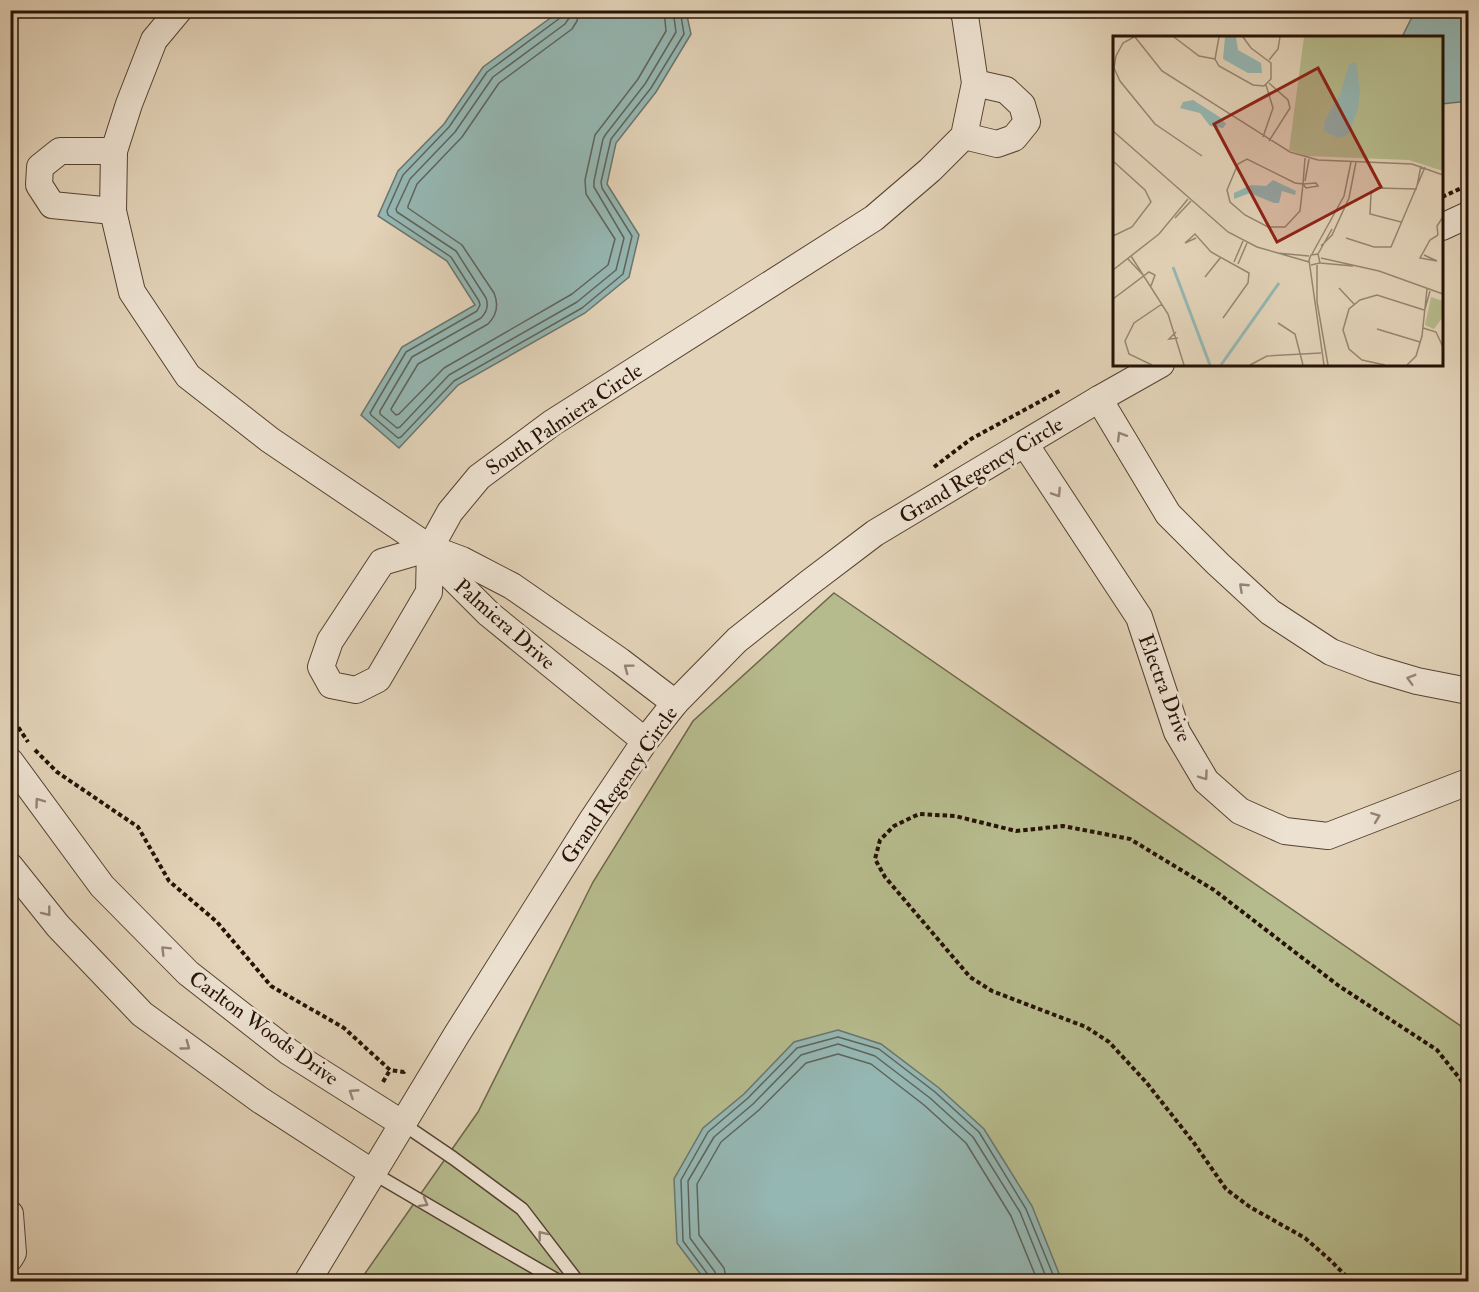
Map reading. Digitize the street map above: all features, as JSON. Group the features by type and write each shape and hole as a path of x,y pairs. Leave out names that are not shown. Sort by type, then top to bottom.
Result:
{"street":[{"path":"179,10 154,40 129,104 114,151 113,211 132,292 188,376 270,440 430,548"},
{"path":"962,10 965,16 975,83 964,136 997,144 1014,138 1027,122 1022,105 1006,90 975,83"},
{"name":"South Palmiera Circle","path":"430,548 450,512 479,477 552,423 874,218 930,170 964,136"},
{"path":"113,211 52,205 39,185 40,167 60,151 114,151"},
{"path":"1443,227 1468,215"},
{"name":"Grand Regency Circle","path":"307,1281 457,1034 592,819 645,741 675,703 737,639 876,533 1157,366"},
{"path":"1099,399 1168,514 1270,612 1331,652 1417,681 1468,691"},
{"name":"Electra Drive","path":"1025,444 1139,617 1177,732 1206,781 1240,811 1285,831 1328,836 1468,782"},
{"path":"430,548 429,592 378,679 356,690 331,686 321,667 330,641 382,562 430,548"},
{"name":"Palmiera Drive","path":"430,548 462,560 512,586 620,661 675,703"},
{"name":"Palmiera Drive","path":"430,548 448,573 489,614 645,741"},
{"name":"Carlton Woods Drive","path":"10,761 102,886 188,973 289,1052 403,1124"},
{"path":"10,866 58,926 142,1014 260,1100 373,1173"},
{"path":"10,1214 13,1253 10,1258"}],"lane":[{"name":"Carlton Woods Drive","path":"403,1124 522,1209 578,1281"},
{"path":"373,1173 560,1281"}],"path":[{"path":"1443,197 1468,185"},
{"path":"925,473 971,439 1065,388"},
{"path":"10,715 25,739 57,772 138,827 169,881 217,922 271,986 345,1028 390,1070 404,1072 411,1062"},
{"path":"1352,1281 1305,1238 1250,1207 1226,1189 1194,1143 1146,1082 1109,1042 1086,1027 992,991 970,977 885,877 875,859 880,840 894,826 919,814 955,816 1016,831 1063,826 1130,839 1214,890 1339,986 1437,1050 1468,1089"}],"green space":[{"path":"834,593 1468,1031 1468,1281 359,1282 478,1112 593,882 693,721"}],"water":[{"path":"560,11 686,11 691,34 656,92 616,143 607,184 639,235 629,277 585,313 458,385 399,448 361,415 402,347 475,305 447,261 378,216 398,171 444,124 483,67"},
{"path":"1415,11 1468,11 1468,101 1443,104 1443,36 1402,36"},
{"path":"838,1030 881,1044 939,1088 984,1129 1032,1206 1062,1281 707,1282 705,1280 677,1243 674,1179 703,1128 744,1094 794,1042"}]}
